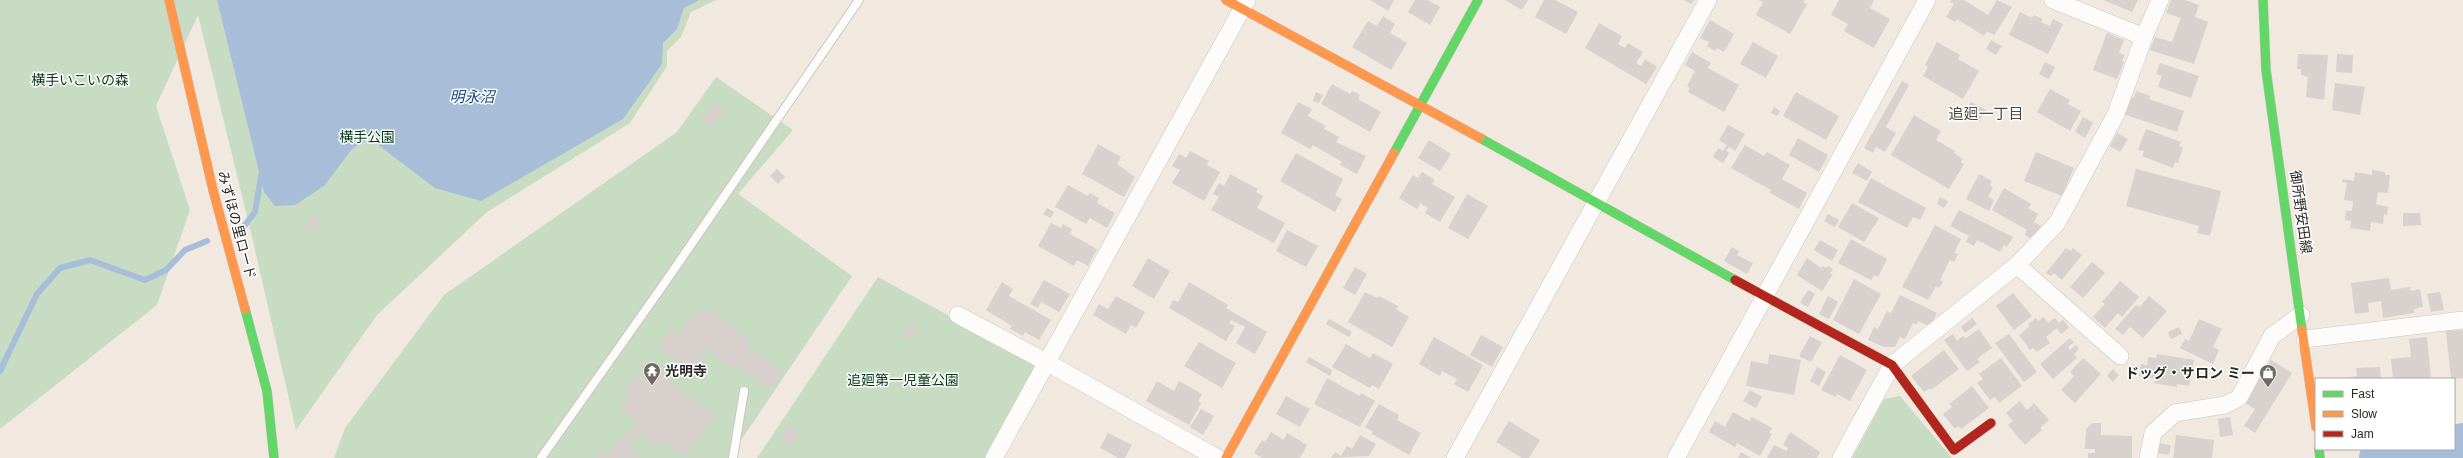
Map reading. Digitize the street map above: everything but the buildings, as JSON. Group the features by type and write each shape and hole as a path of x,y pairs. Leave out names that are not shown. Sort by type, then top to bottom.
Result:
{"street":[{"name":"みずほの里ロード","path":"169,0 213,190 267,391 274,458"},
{"path":"1226,0 1244,4 1418,106 1598,202 1764,297 1892,365 1954,450 1991,423"},
{"path":"1226,458 1418,106 1478,0"},
{"path":"1455,458 1598,202 1708,0"},
{"path":"1676,458 1927,0"},
{"path":"2053,0 2144,37"},
{"path":"1841,458 1892,365 2018,265 2057,223 2087,171 2116,114 2144,37 2160,0"},
{"name":"御所野安田線","path":"2263,0 2266,70 2305,339 2315,420"},
{"path":"994,458 1244,4"},
{"path":"2018,265 2120,356"},
{"path":"958,315 1048,362 1218,458"},
{"path":"2148,458 2153,433 2175,413 2225,405 2239,398 2272,336 2301,315"},
{"path":"2305,339 2463,320"}],"lane":[{"path":"541,458 666,281 859,0"},
{"path":"733,458 744,391"}],"green space":[{"name":"横手公園","path":"0,0 716,0 691,12 681,37 667,51 667,66 630,123 487,212 377,315 296,430 253,241 198,15 156,106 190,210 157,305 0,429"},
{"path":"716,77 793,130 738,194 852,276 729,458 334,458 345,428 444,295 677,132"},
{"name":"追廻第一児童公園","path":"878,277 1039,365 986,458 757,458"},
{"path":"1900,396 1952,458 1852,458 1884,399"}],"water":[{"name":"明永沼","path":"217,0 699,0 684,8 677,29 663,43 662,64 623,119 481,201 435,188 369,138 352,149 324,186 295,205 275,206 264,192"}],"waterway":[{"path":"238,234 255,212 262,171"},
{"path":"0,371 37,294 60,268 90,260 145,280 166,270 185,250 207,241"},
{"path":"2455,444 2463,442"},
{"path":"2378,458 2421,450"}],"traffic: fast":[{"path":"1394,153 1478,0"},
{"path":"2263,0 2266,70 2302,330"},
{"path":"1480,138 1735,280"},
{"path":"245,309 267,391 274,458"},
{"path":"2319,450 2320,458"}],"traffic: slow":[{"path":"169,0 213,190 245,309"},
{"path":"1226,0 1480,138"},
{"path":"1226,458 1394,153"},
{"path":"2302,330 2315,420"}],"traffic: jam":[{"path":"1735,280 1892,365 1954,450 1991,423"}],"place":[{"name":"光明寺","path":"652,386"},
{"name":"ドッグ・サロン ミー","path":"2268,388"}],"district":[{"name":"追廻一丁目","path":"1986,113"}],"park label":[{"name":"横手いこいの森","path":"80,80"}]}
